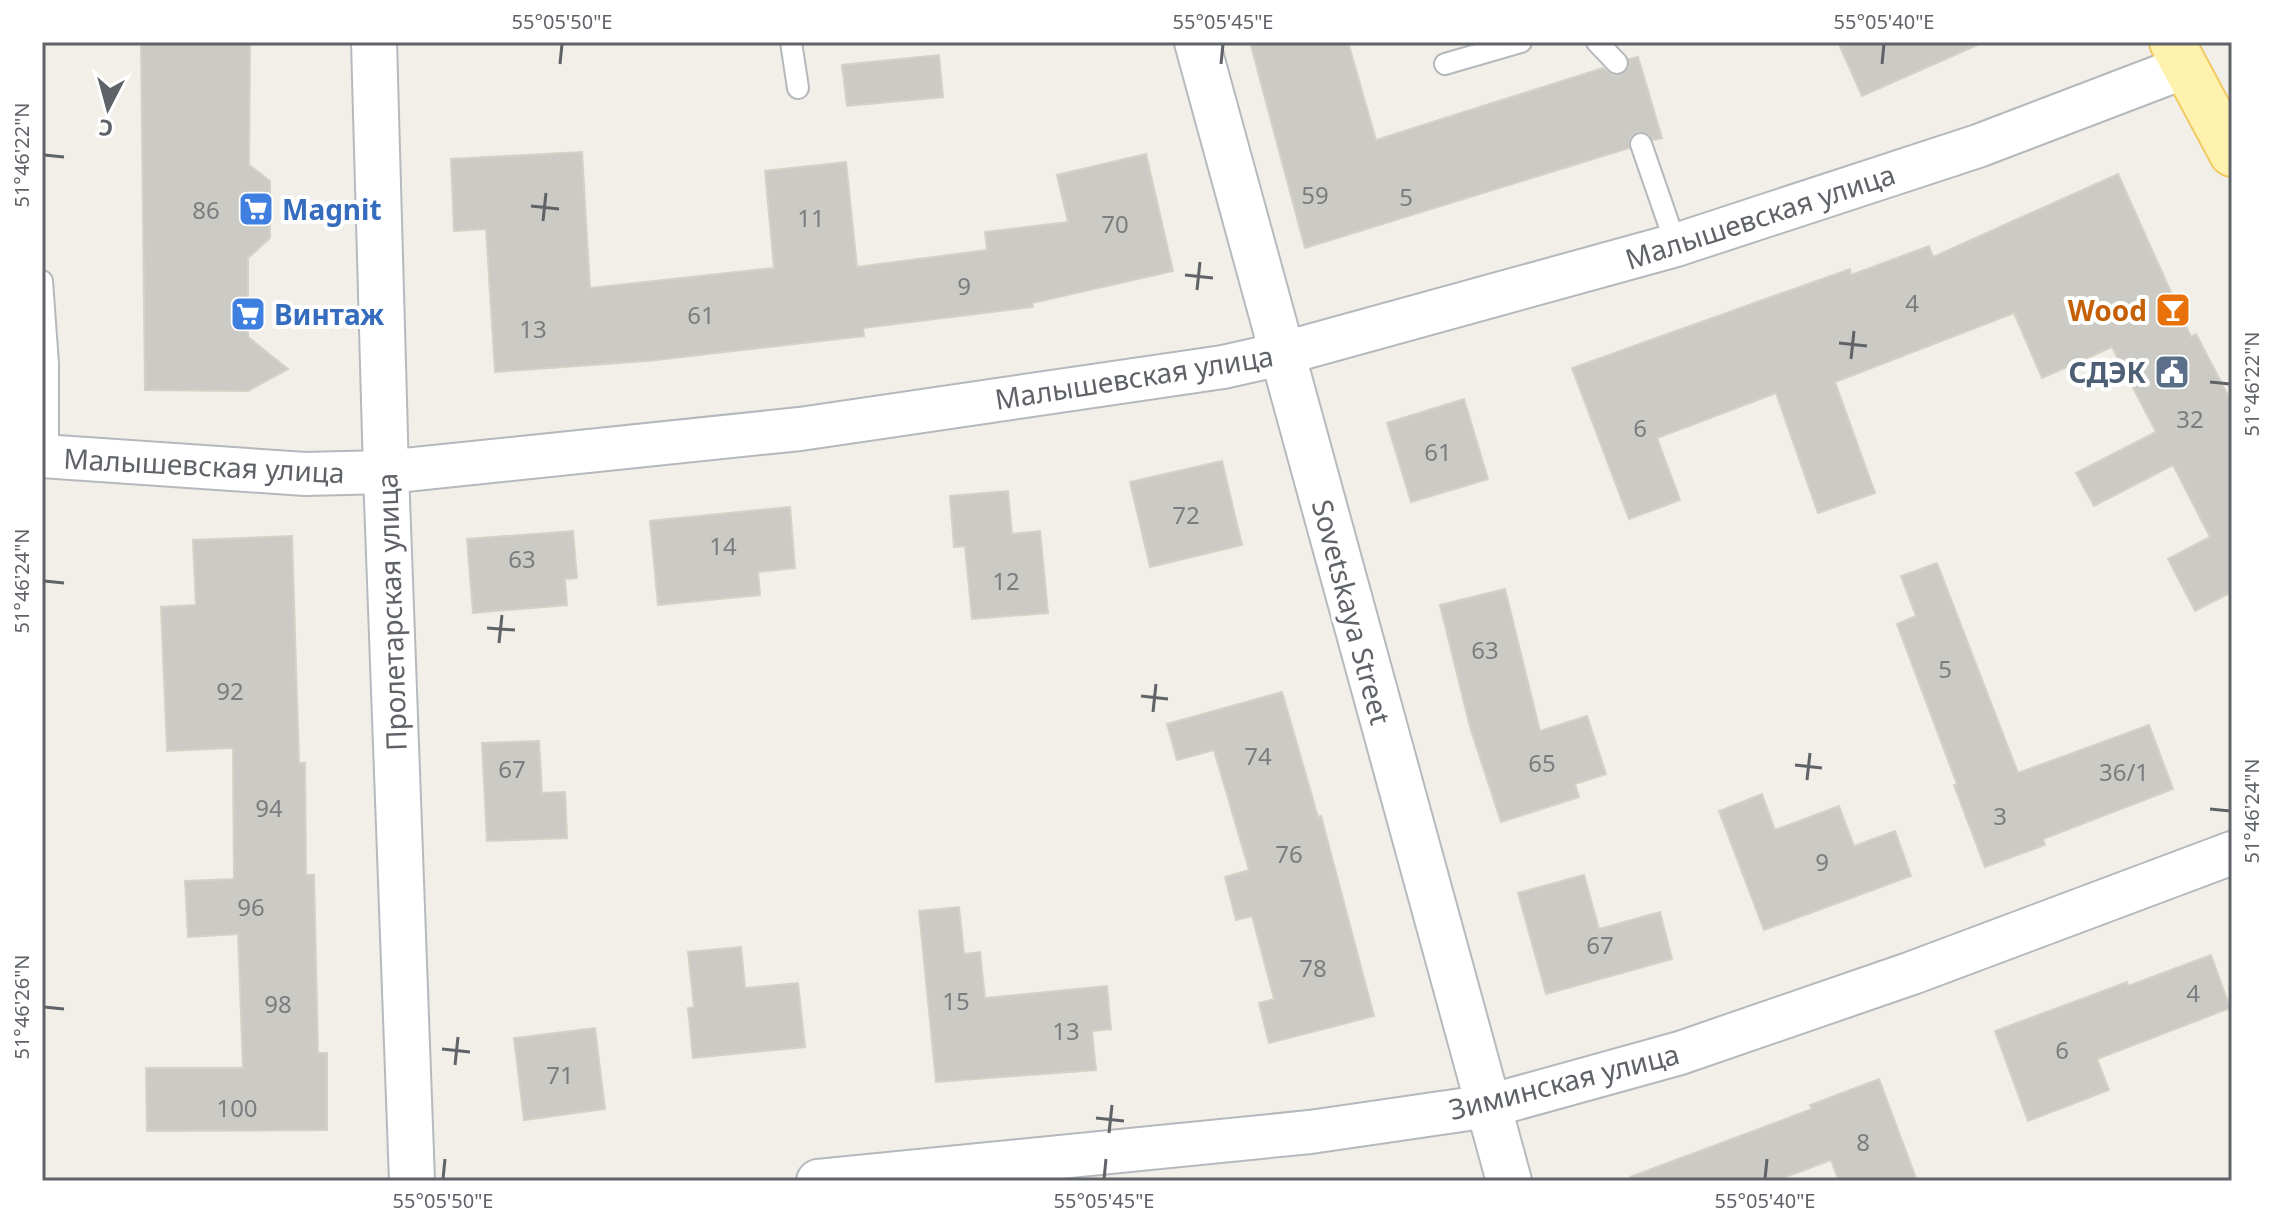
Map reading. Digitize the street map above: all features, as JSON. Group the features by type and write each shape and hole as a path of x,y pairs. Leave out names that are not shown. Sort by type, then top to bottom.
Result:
{"main road":[{"path":"2178,54 2232,154"}],"street":[{"name":"Пролетарская улица","path":"374,42 412,1181"},
{"name":"Sovetskaya Street","path":"1197,42 1509,1181"},
{"name":"Малышевская улица","path":"45,456 305,474 386,472 800,429 1223,367 1281,354 1676,245 1978,146 2178,54"},
{"name":"Зиминская улица","path":"818,1181 1310,1132 1489,1106 1680,1053 1912,973 2232,853"}],"lane":[{"path":"791,42 798,88"},
{"path":"1445,64 1521,42"},
{"path":"1597,42 1617,63"},
{"path":"1641,144 1676,245"},
{"path":"42,281 48,364 45,456"}],"building":[{"path":"141,42 250,42 249,165 270,181 270,238 248,258 248,337 288,369 248,391 145,390"},
{"path":"1250,42 1348,42 1376,140 1603,68 1613,75 1621,75 1629,67 1629,59 1638,57 1662,138 1654,140 1649,134 1638,132 1631,136 1629,148 1305,248"},
{"path":"1838,42 1984,42 1862,96"},
{"path":"939,55 943,97 847,106 842,65"},
{"path":"582,152 590,288 774,268 765,171 846,162 857,267 987,250 985,232 1068,222 1057,175 1146,154 1173,271 1032,303 1033,307 863,328 864,336 647,361 495,372 486,229 454,231 451,159"},
{"path":"2118,174 2191,337 2196,334 2232,403 2232,592 2195,611 2168,559 2210,537 2173,465 2094,506 2076,473 2156,432 2112,347 2042,378 2014,313 1835,382 1875,493 1818,513 1776,393 1657,438 1680,500 1629,519 1572,368 1850,269 1851,275 1929,246 1933,257"},
{"path":"1464,399 1488,479 1411,502 1387,423"},
{"path":"1222,461 1242,545 1150,567 1130,482"},
{"path":"1008,491 1012,534 1040,531 1048,613 972,619 965,546 954,547 950,496"},
{"path":"790,507 795,568 758,572 760,595 658,605 650,521"},
{"path":"573,531 577,578 565,579 567,605 473,613 467,539"},
{"path":"292,536 299,763 305,763 306,875 314,875 318,1053 327,1053 327,1130 147,1131 146,1068 243,1068 238,934 188,937 185,881 234,879 233,748 167,751 161,607 196,605 193,540"},
{"path":"1937,563 2018,773 2149,725 2173,789 2043,839 2045,845 1985,867 1897,624 1916,616 1901,576"},
{"path":"1505,589 1540,731 1587,716 1606,774 1575,784 1579,797 1501,822 1470,727 1440,605"},
{"path":"1282,692 1318,817 1321,816 1374,1016 1269,1043 1259,1003 1274,999 1252,916 1236,920 1225,877 1249,870 1214,750 1177,760 1167,724"},
{"path":"539,741 542,793 565,792 567,838 487,841 482,743"},
{"path":"1762,794 1775,830 1839,806 1854,846 1895,831 1911,876 1764,930 1719,811"},
{"path":"1584,875 1599,929 1660,912 1672,959 1546,994 1518,893"},
{"path":"959,907 964,954 980,952 985,998 1107,986 1111,1029 1092,1031 1096,1070 936,1082 919,911"},
{"path":"741,947 745,988 798,983 805,1047 693,1058 688,1008 694,1007 688,952"},
{"path":"2211,955 2230,1008 2097,1059 2109,1090 2028,1121 1995,1031 2127,982 2128,986"},
{"path":"595,1028 605,1109 524,1120 514,1038"},
{"path":"1879,1079 1917,1181 1839,1181 1831,1160 1775,1181 1630,1181 1630,1177 1812,1109 1810,1105"}],"place":[{"name":"Magnit","path":"256,209"},
{"name":"Wood","path":"2173,310"},
{"name":"Винтаж","path":"248,314"},
{"name":"СДЭК","path":"2172,372"}]}
